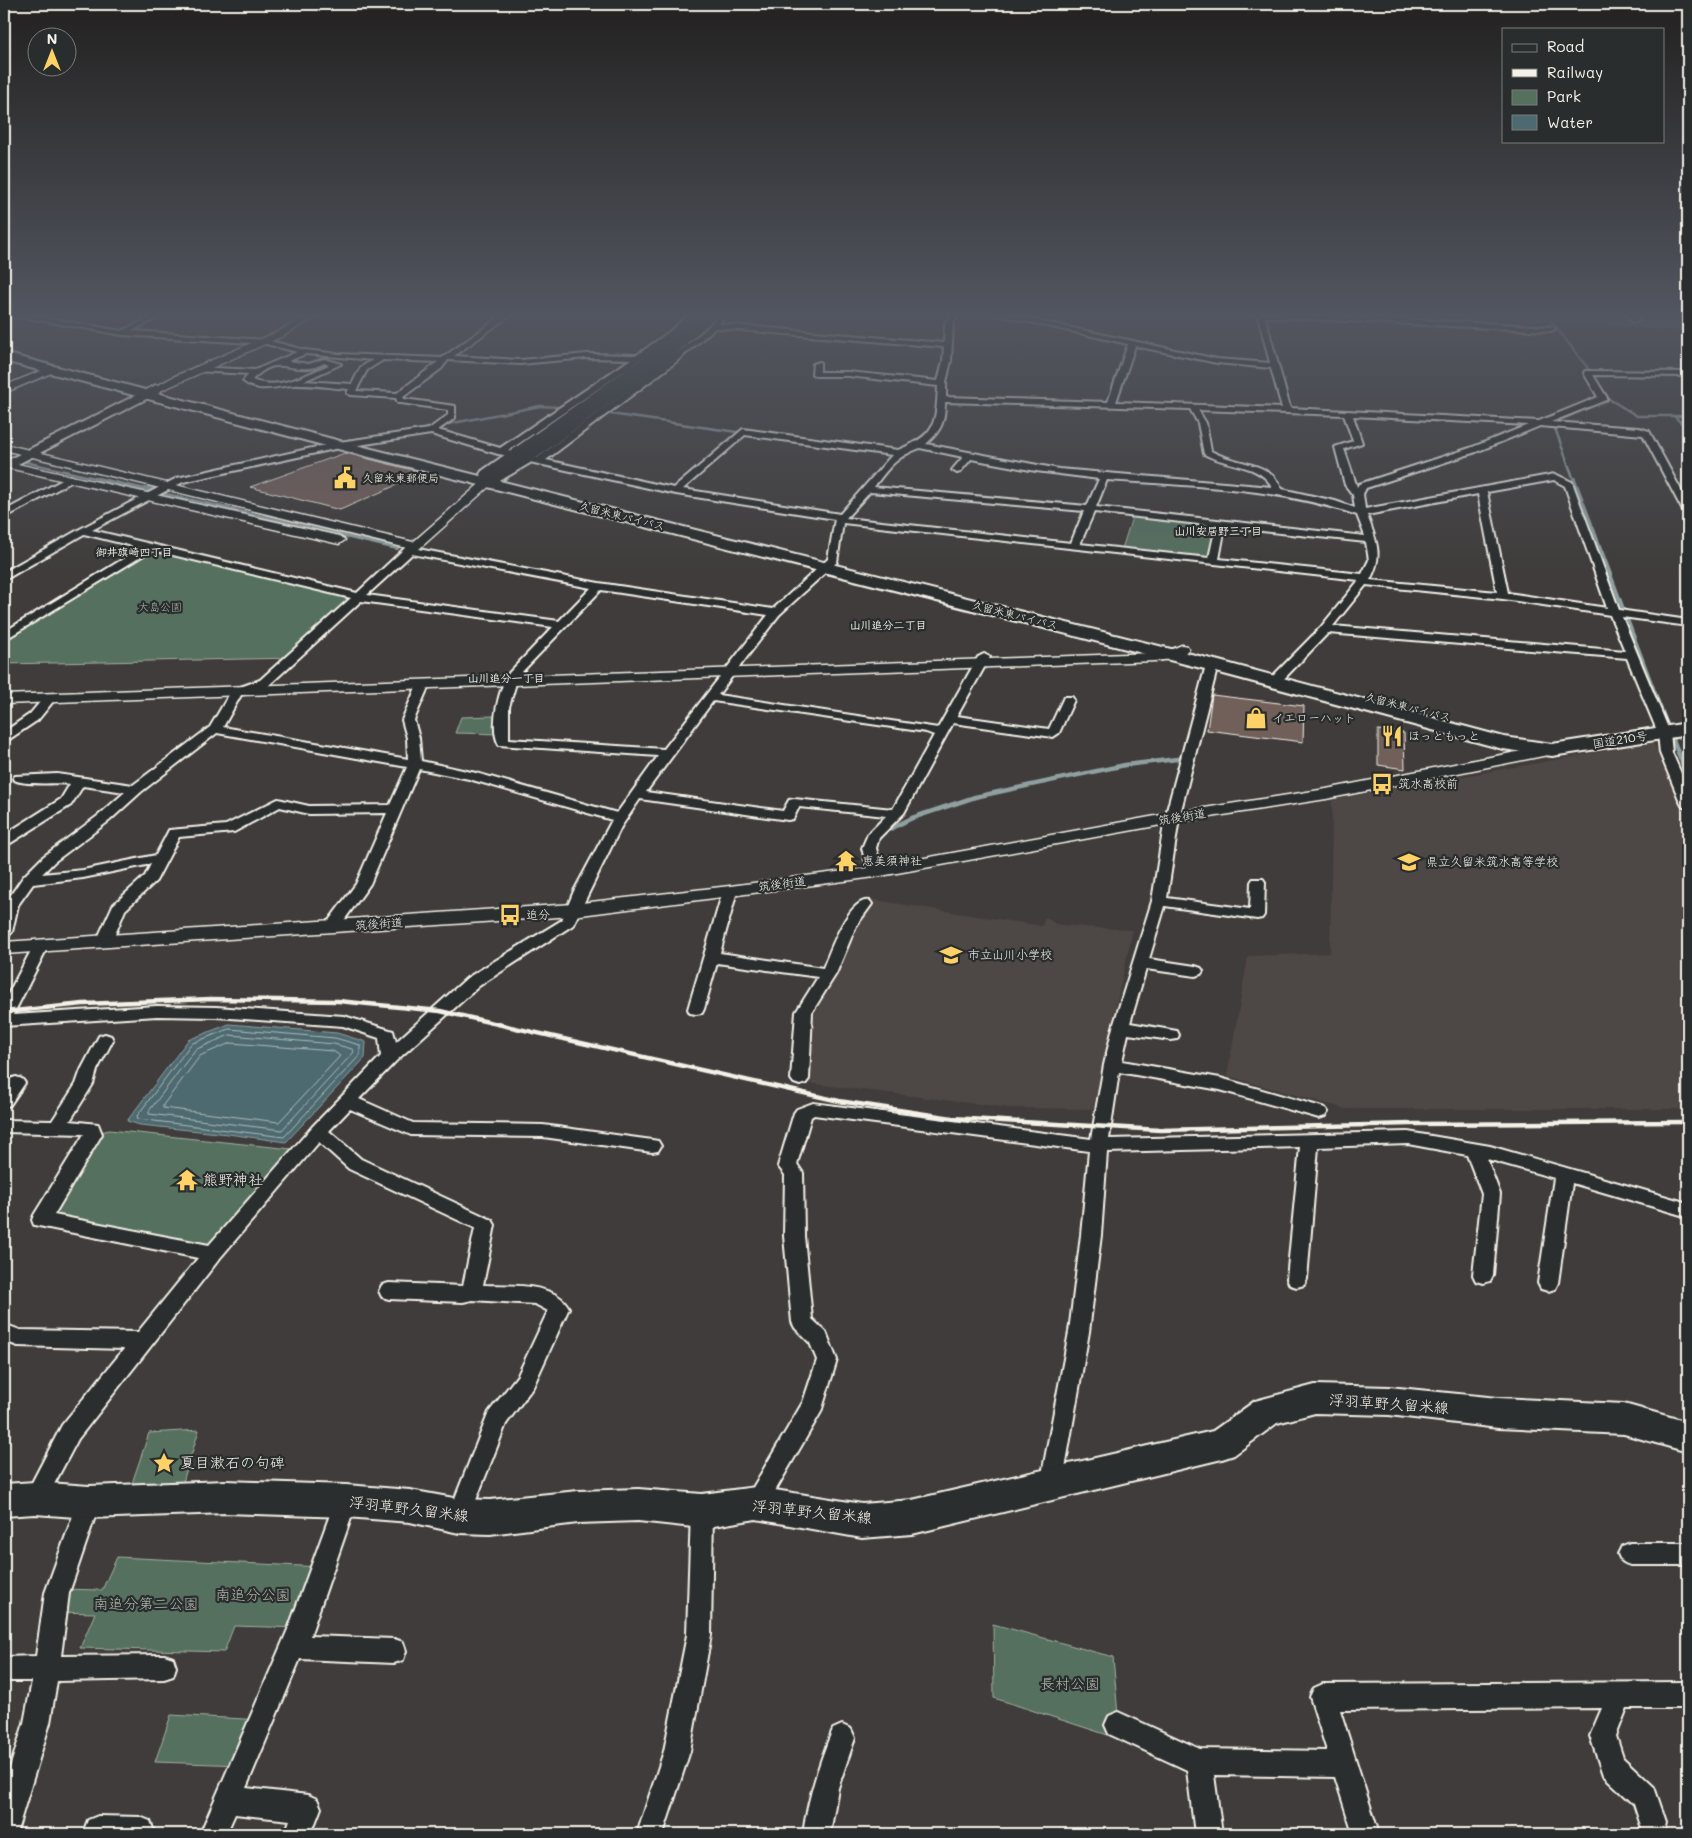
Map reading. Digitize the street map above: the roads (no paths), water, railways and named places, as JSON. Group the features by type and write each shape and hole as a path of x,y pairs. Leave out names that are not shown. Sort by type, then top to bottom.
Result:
{"highway":[{"name":"久留米東バイパス","path":"181,400 352,445"},
{"name":"久留米東バイパス","path":"181,400 352,445 491,478 1169,650 1504,742 1552,750"},
{"name":"久留米東バイパス","path":"829,564 1093,644 1169,650 1212,666 1276,678"},
{"name":"国道210号","path":"1552,750 1688,729"}],"main road":[{"path":"5,465 137,400"},
{"path":"491,478 513,455 595,400"},
{"name":"浮羽草野久留米線","path":"19,1499 89,1502 226,1497 346,1501 410,1506 459,1516 490,1517 578,1507 638,1505 702,1511 756,1503 862,1521 912,1517 1222,1444 1267,1411 1315,1399 1389,1401 1498,1413 1624,1419 1688,1437"}],"street":[{"path":"4,576 145,497 170,486 188,485 352,445 431,431 452,416 452,408 401,400"},
{"path":"513,455 595,400"},
{"path":"539,460 608,400"},
{"path":"19,1499 213,1253 318,1130 390,1056 473,982 568,922 580,892 621,818 730,670 775,613 829,564 840,518 868,488 888,462 899,453 920,445 934,432 941,415 942,400"},
{"path":"964,400 1287,411 1543,423 1646,433 1688,511"},
{"path":"1110,405 1112,400"},
{"path":"1284,400 1287,411"},
{"path":"1358,494 1362,486 1473,450 1599,400"},
{"path":"1193,408 1202,423 1206,440 1206,452 1214,457 1266,474 1273,481 1278,491"},
{"path":"1276,678 1325,629 1364,580 1374,560 1372,540 1361,513 1358,494 1350,485 1339,447 1358,443 1348,414"},
{"path":"431,431 513,455 676,491 840,518 1503,596 1688,623"},
{"path":"676,491 743,432 899,453"},
{"path":"920,445 1028,467 1104,477 1278,491 1338,503 1361,513 1555,477 1569,484 1614,611 1664,733 1666,753 1688,804"},
{"path":"4,447 170,486 410,550"},
{"path":"957,470 969,456"},
{"path":"5,465 145,497 410,550 599,586 775,613"},
{"path":"1074,547 1104,477"},
{"path":"4,932 11,905 28,880 49,859 104,818 136,789 215,729 236,693 264,683 491,478"},
{"path":"4,515 70,479"},
{"path":"868,488 1090,509 1372,540"},
{"path":"1482,490 1503,596"},
{"path":"1213,562 1221,524"},
{"path":"83,531 359,597 561,625"},
{"path":"4,637 150,548"},
{"path":"599,586 511,678 502,717 501,734 503,742 668,753"},
{"path":"1325,629 1633,656"},
{"path":"982,661 1093,644"},
{"path":"4,694 264,683 511,678 982,661 1169,650"},
{"path":"875,872 869,848 873,838 897,813 982,661"},
{"path":"1051,1485 1079,1332 1100,1146 1112,1065 1121,1027 1159,901 1172,818 1212,666"},
{"path":"4,700 423,685 511,678"},
{"path":"332,927 364,884 415,764 413,738 408,720 423,685"},
{"path":"710,697 929,729 942,734"},
{"path":"4,737 34,717 49,699"},
{"path":"950,720 1053,733 1068,700"},
{"path":"215,729 415,764 471,776 621,818"},
{"name":"筑後街道","path":"4,948 573,910 730,891 875,872 1172,818 1326,794 1552,750"},
{"path":"20,779 57,778 136,789"},
{"path":"4,841 66,802 78,782"},
{"path":"638,795 788,816 794,803 897,813"},
{"path":"104,942 118,908 152,878 174,833 229,829 278,803 309,810 395,809"},
{"path":"28,880 83,874 161,858"},
{"path":"1159,901 1257,915 1258,882"},
{"path":"696,1009 730,891"},
{"path":"800,1079 804,1012 828,974 849,925 865,904"},
{"path":"4,1017 40,946"},
{"path":"711,957 828,974"},
{"path":"1140,963 1195,972"},
{"path":"4,1021 157,1011 216,1012 344,1020 388,1035 390,1056"},
{"path":"1121,1027 1171,1035"},
{"path":"58,1126 84,1084 89,1070 105,1040"},
{"path":"1112,1065 1220,1084 1319,1112"},
{"path":"4,1101 16,1083"},
{"path":"347,1101 411,1129 543,1132 652,1146"},
{"path":"756,1503 813,1405 827,1360 819,1338 802,1322 794,1236 794,1173 787,1166 803,1113 813,1109 1100,1146 1408,1138 1490,1153 1688,1210"},
{"path":"4,1126 92,1128 94,1134 42,1220 213,1253"},
{"path":"318,1130 355,1164 485,1225 472,1292"},
{"path":"1297,1279 1310,1140"},
{"path":"1474,1150 1491,1194 1483,1275"},
{"path":"1548,1283 1564,1174"},
{"path":"389,1290 539,1296 559,1308 526,1380 497,1419 459,1516"},
{"path":"4,1332 18,1338 144,1341"},
{"path":"213,1834 293,1647 346,1501"},
{"path":"4,1828 36,1723 47,1670 57,1593 89,1502"},
{"path":"650,1834 677,1751 699,1635 702,1511"},
{"path":"1630,1554 1688,1554"},
{"path":"293,1647 394,1651"},
{"path":"4,1669 47,1670 164,1666"},
{"path":"1366,1834 1342,1764 1323,1697 1619,1697 1688,1695"},
{"path":"1619,1697 1603,1736 1612,1766 1644,1796 1653,1822"},
{"path":"1118,1725 1198,1762 1342,1764"},
{"path":"816,1834 825,1788 842,1738"},
{"path":"1198,1762 1208,1834"},
{"path":"228,1800 308,1808 298,1834"},
{"path":"98,1830 140,1831 141,1834"}],"water":[{"path":"229,1024 337,1033 366,1042 365,1058 286,1142 140,1125 127,1121 188,1040"}],"waterway":[{"path":"1574,480 1553,423 1607,400"},
{"path":"1610,400 1637,416 1674,416"},
{"path":"402,433 540,406 558,407"},
{"path":"610,414 744,433"},
{"path":"1674,416 1688,416"},
{"path":"1674,416 1688,429"},
{"path":"4,457 103,480"},
{"path":"98,479 144,490"},
{"path":"1574,479 1656,696"},
{"path":"144,490 159,485"},
{"path":"144,490 397,548"},
{"path":"1655,695 1688,777"},
{"path":"880,834 912,818 975,797 1125,765 1186,758"}],"railway":[{"path":"4,1012 83,1004 211,999 338,1001 440,1011 839,1101 952,1118 1160,1130 1411,1124 1688,1122"}],"place":[{"name":"久留米東郵便局","path":"345,478"},
{"name":"イエローハット","path":"1256,718"},
{"name":"ほっともっと","path":"1392,736"},
{"name":"筑水高校前","path":"1382,784"},
{"name":"恵美須神社","path":"846,861"},
{"name":"県立久留米筑水高等学校","path":"1409,862"},
{"name":"追分","path":"510,915"},
{"name":"市立山川小学校","path":"951,955"},
{"name":"熊野神社","path":"187,1180"},
{"name":"夏目漱石の句碑","path":"164,1463"}],"district":[{"name":"山川安居野三丁目","path":"1218,531"},
{"name":"御井旗崎四丁目","path":"134,552"},
{"name":"山川追分二丁目","path":"888,625"},
{"name":"山川追分一丁目","path":"506,678"}],"park label":[{"name":"大島公園","path":"160,607"},
{"name":"南追分公園","path":"253,1595"},
{"name":"南追分第二公園","path":"146,1604"},
{"name":"長村公園","path":"1070,1684"}]}
